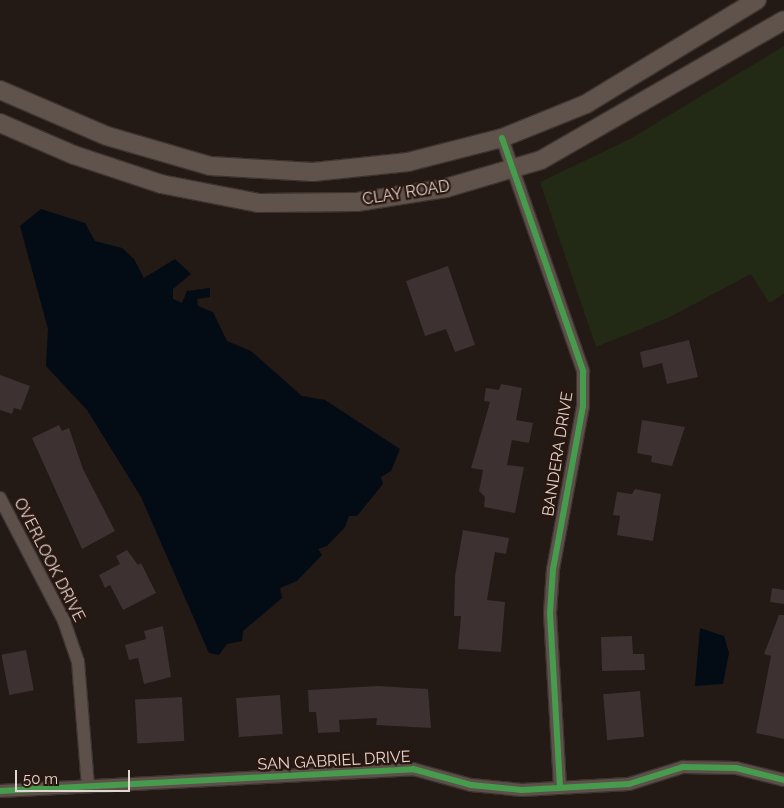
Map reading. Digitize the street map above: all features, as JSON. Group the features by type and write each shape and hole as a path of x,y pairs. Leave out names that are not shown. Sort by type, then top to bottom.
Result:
{"main road":[{"name":"CLAY ROAD","path":"0,90 107,136 210,166 312,172 408,162 502,138 586,104 758,0"},
{"name":"CLAY ROAD","path":"0,123 74,155 161,184 259,203 357,202 446,188 541,160 617,120 784,20"}],"street":[{"name":"BANDERA DRIVE","path":"502,138 583,371 583,406 553,569 550,613 560,788"},
{"name":"OVERLOOK DRIVE","path":"0,498 64,621 78,662 88,785"},
{"name":"SAN GABRIEL DRIVE","path":"0,791 413,769 472,785 560,788 629,784 683,767 736,768 784,780"}],"green space":[{"path":"784,46 784,294 769,303 751,274 668,318 596,347 540,182 630,139"}],"shaded area":[{"path":"41,209 85,223 95,241 122,248 134,259 144,278 175,259 191,274 173,289 173,299 182,303 187,291 210,288 210,297 197,299 198,306 213,312 227,341 251,351 302,396 325,400 400,449 391,471 381,477 383,484 357,516 349,516 345,527 327,546 318,549 322,555 297,581 280,588 282,598 243,631 242,641 227,644 219,655 209,653 141,497 87,410 46,366 48,329 20,226"},
{"path":"700,628 724,636 729,653 723,684 695,686"}],"building":[{"path":"448,266 475,345 455,352 446,329 425,336 406,281"},
{"path":"689,340 698,377 667,384 662,363 643,368 640,352"},
{"path":"0,375 30,386 21,410 14,408 12,414 0,410"},
{"path":"501,384 522,388 516,420 533,423 529,443 512,440 507,465 524,467 515,513 484,507 485,497 479,491 483,470 471,468 490,402 484,401 486,388 499,390"},
{"path":"642,420 685,427 672,466 651,462 652,456 637,453"},
{"path":"59,425 62,431 69,428 83,469 115,531 82,549 32,438"},
{"path":"635,489 661,494 653,541 617,535 620,516 613,515 617,492 632,494"},
{"path":"463,530 509,538 506,554 495,552 487,600 505,602 501,652 458,649 461,616 454,616 455,576"},
{"path":"127,550 138,565 141,563 156,593 123,610 110,585 105,588 99,575 120,564 116,556"},
{"path":"772,588 784,590 784,604 770,602"},
{"path":"779,615 784,615 784,739 756,733 771,656 764,654"},
{"path":"163,626 171,677 144,684 138,658 129,660 125,645 146,639 144,631"},
{"path":"632,636 633,654 644,654 645,670 602,671 601,637"},
{"path":"26,650 34,690 9,695 1,655"},
{"path":"378,686 428,689 431,728 376,725 377,718 339,720 340,732 318,733 316,712 309,712 308,690"},
{"path":"640,691 644,737 607,740 603,694"},
{"path":"280,695 283,734 239,737 236,698"},
{"path":"182,697 184,741 137,743 135,699"}],"cycle path":[{"path":"502,138 583,371 583,406 553,569 550,613 560,788"},
{"path":"0,791 413,769 471,785 522,790 629,784 683,767 736,768 784,780"}]}
